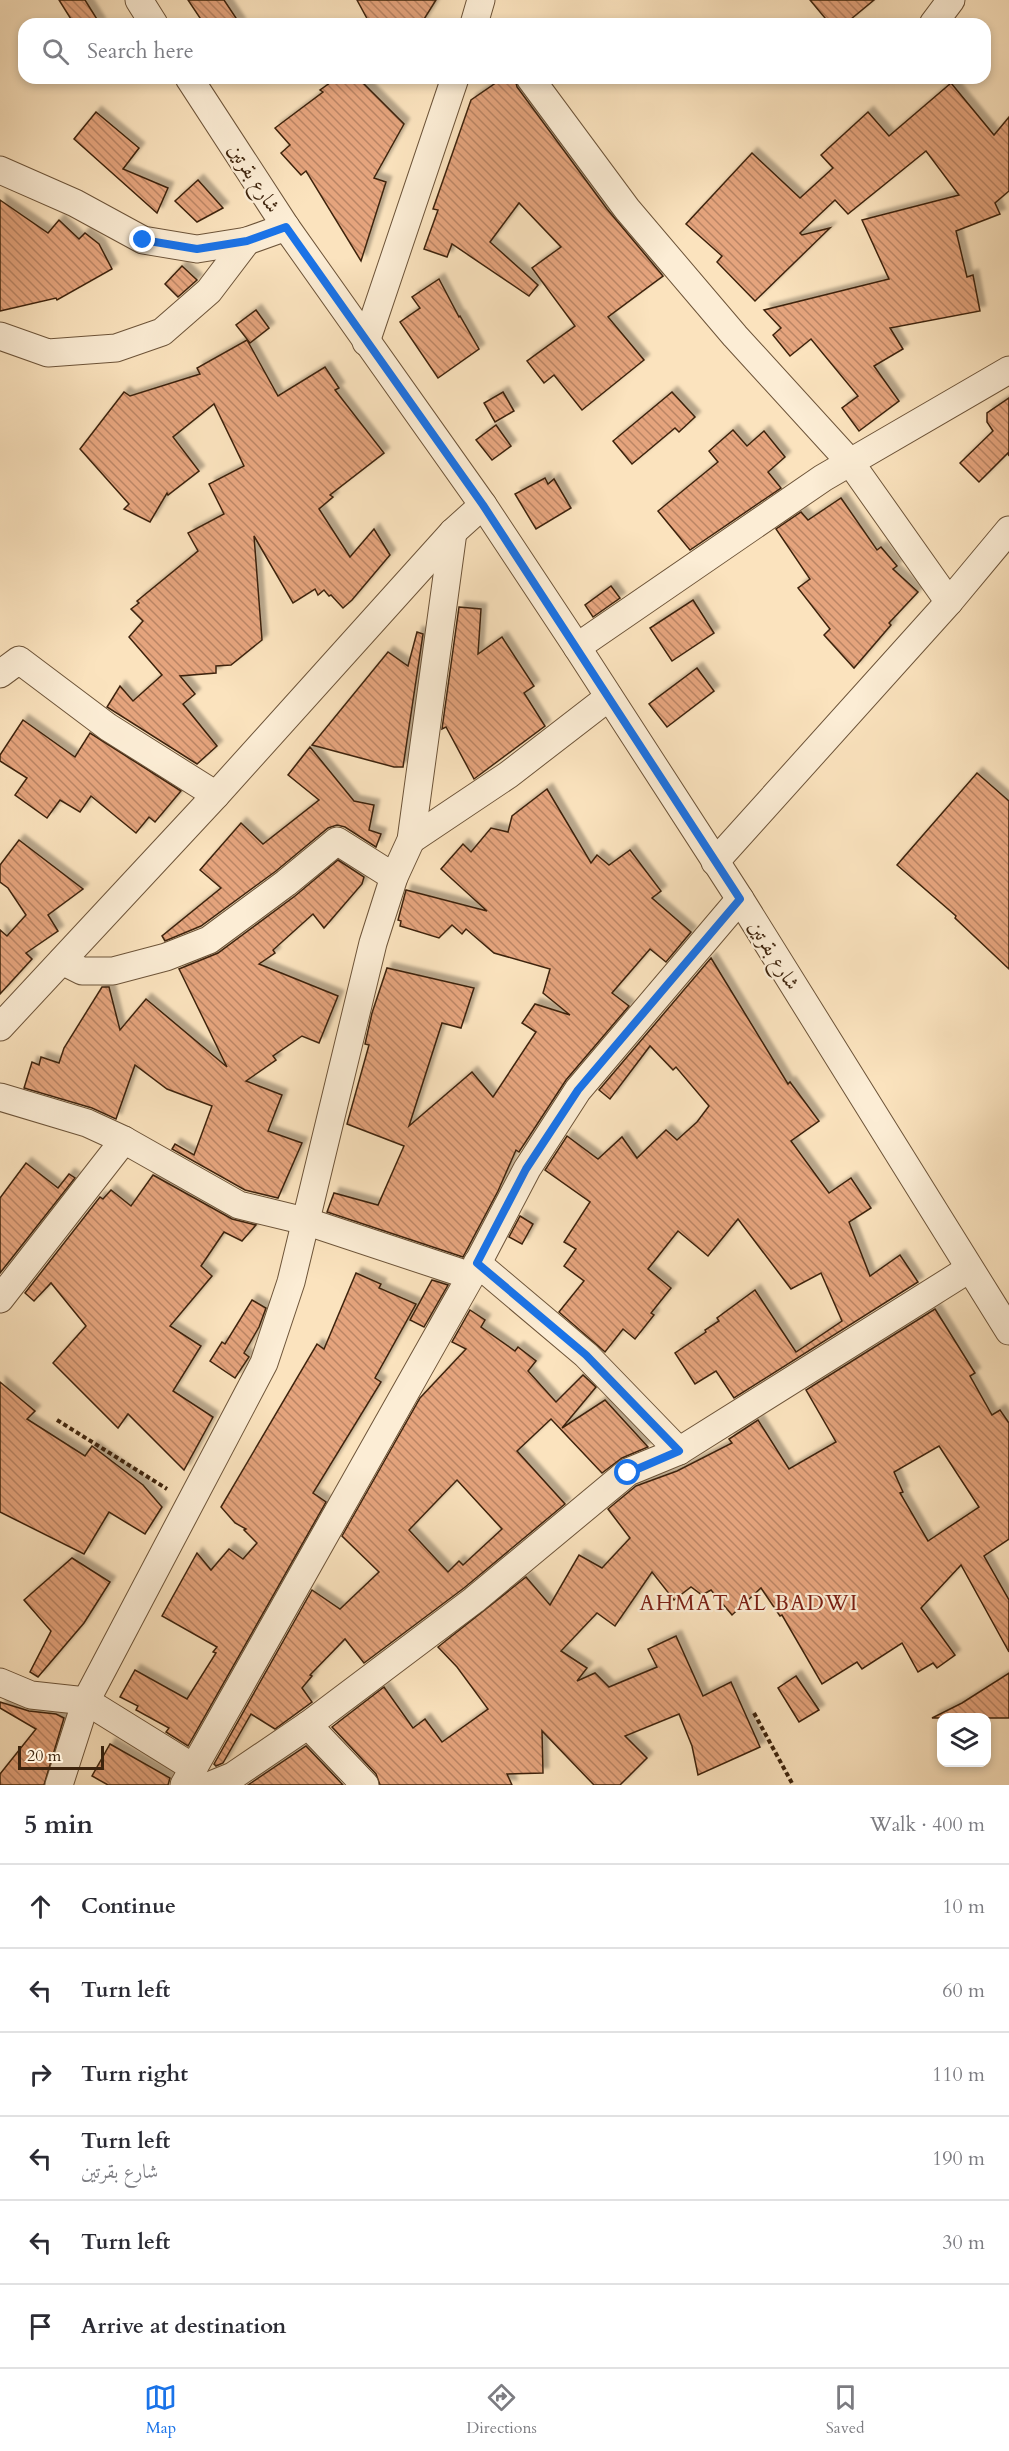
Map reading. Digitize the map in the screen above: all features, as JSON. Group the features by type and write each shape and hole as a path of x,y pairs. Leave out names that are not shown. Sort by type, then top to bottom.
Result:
{"street":[{"path":"139,0 150,18"},
{"path":"938,18 951,0"},
{"name":"شارع بقرتين","path":"193,84 286,227 483,505 577,647 740,899 1009,1331"},
{"path":"366,342 453,84"},
{"path":"534,84 627,209 735,336 850,462 950,602"},
{"path":"0,170 75,203 143,240 197,249 247,241 286,227"},
{"path":"0,336 48,353 116,348 162,332 209,291 247,241"},
{"path":"577,647 850,462 1009,370"},
{"path":"0,1026 216,795 453,532 483,505"},
{"path":"715,862 950,602 1009,530"},
{"path":"59,1785 86,1701 264,1363 291,1282 373,943 394,877 411,840 453,532"},
{"path":"0,674 19,660 108,727 216,795"},
{"path":"411,840 508,775 609,697"},
{"path":"62,960 82,971 113,972 166,957 209,940 285,884 337,841 394,877"},
{"path":"196,1779 474,1269 526,1169 578,1090 740,899"},
{"path":"0,1097 87,1123 124,1140 238,1205 304,1221 474,1269 586,1355 679,1451"},
{"path":"0,1299 124,1140"},
{"path":"0,1682 31,1695 86,1701 196,1779 233,1776 308,1725 474,1600 628,1473 679,1451 969,1269"},
{"path":"308,1725 365,1785"}],"path":[{"path":"57,1419 190,1504"},
{"path":"754,1713 793,1785"}],"building":[{"path":"59,0 85,0 96,18 70,18"},
{"path":"188,0 224,0 236,18 200,18"},
{"path":"357,0 436,0 425,18 367,18"},
{"path":"810,0 874,0 852,18 825,18"},
{"path":"328,84 364,84 404,124 374,178 386,182 361,261 306,171 301,175 281,153 290,145 275,128 323,92 320,90"},
{"path":"494,84 516,84 607,209 663,276 608,317 644,360 582,410 554,375 544,383 527,361 575,326 532,268 561,247 519,203 490,242 538,285 529,296 452,244 447,257 424,249 438,210 433,209 471,100"},
{"path":"952,84 994,135 1009,117 1009,191 995,203 1000,214 956,231 967,277 973,275 980,311 890,328 903,349 874,366 899,401 859,431 842,408 858,396 811,339 790,356 773,335 781,328 764,310 889,279 862,220 959,195 926,151 848,214 835,200 800,233 802,235 830,228 755,301 717,262 722,256 686,224 752,153 800,198 833,168 821,155 868,112 889,136"},
{"path":"96,112 139,148 123,169 168,188 157,213 74,139"},
{"path":"198,180 223,208 197,222 175,201"},
{"path":"0,200 48,233 59,220 79,239 85,233 99,244 112,269 57,300 56,298 0,311"},
{"path":"182,266 197,280 178,297 165,284"},
{"path":"439,279 479,349 438,378 400,322 420,308 412,297"},
{"path":"256,310 269,328 250,343 236,325"},
{"path":"247,340 278,396 325,367 339,388 335,390 384,453 330,495 333,497 319,509 350,557 374,529 390,555 343,608 324,590 318,595 315,589 293,603 254,536 262,640 231,665 216,666 216,673 180,676 195,694 183,704 217,746 197,764 107,707 120,686 133,701 162,675 129,637 143,621 131,609 139,603 137,601 198,551 188,533 224,514 209,484 244,466 214,404 173,437 199,471 168,495 167,493 150,522 124,509 129,504 80,449 124,392 130,396 200,374 197,368"},
{"path":"503,392 514,411 495,422 484,403"},
{"path":"672,392 695,417 679,432 675,428 632,464 613,441"},
{"path":"1009,398 1009,456 1008,453 979,482 960,463 993,431 987,422 987,413"},
{"path":"496,425 511,446 492,460 476,440"},
{"path":"733,430 747,446 764,431 785,457 768,472 781,488 690,550 658,511 718,462 709,451"},
{"path":"545,478 548,484 554,479 571,508 536,529 515,494"},
{"path":"841,498 877,550 881,547 897,566 893,569 918,592 889,623 891,625 854,668 824,635 830,629 798,588 810,579 776,529 801,512 808,520"},
{"path":"611,586 620,598 593,617 585,605"},
{"path":"693,600 714,633 672,661 650,628"},
{"path":"459,607 481,609 478,654 502,637 534,686 524,693 545,726 474,779 446,727 442,729"},
{"path":"417,632 423,634 403,767 394,767 312,745 388,652 408,666"},
{"path":"697,668 714,691 667,727 649,704"},
{"path":"23,720 75,757 90,733 181,791 155,822 149,817 136,833 91,796 80,812 60,800 47,818 15,795 27,778 0,761 0,755"},
{"path":"310,747 354,801 374,805 369,830 381,834 376,847 345,827 337,825 328,828 276,871 201,926 165,941 162,936 221,888 200,870 241,823 263,844 319,800 288,775"},
{"path":"977,773 1009,801 1009,969 955,918 956,916 897,865"},
{"path":"547,789 591,863 597,855 609,865 630,850 661,891 652,898 691,932 666,962 650,949 612,993 629,1006 566,1080 519,1152 516,1150 498,1191 463,1257 327,1212 334,1193 378,1205 404,1146 347,1124 369,1045 365,1044 372,1013 387,968 474,988 461,1028 442,1023 409,1126 472,1072 493,1097 536,1032 522,1023 535,1004 570,1015 543,993 550,969 494,953 466,929 462,934 452,925 439,938 400,926 401,921 398,920 406,890 487,911 441,869 463,844 471,852 491,828 508,832 512,816"},
{"path":"19,840 83,889 48,915 58,931 26,953 32,959 0,994 0,930 7,936 26,915 8,888 0,882 0,865"},
{"path":"338,860 364,877 362,884 324,928 313,914 273,950 275,953 259,964 338,996 319,1043 302,1036 273,1056 276,1060 246,1081 282,1095 268,1131 302,1143 278,1198 245,1190 172,1149 175,1144 194,1155 212,1106 167,1089 135,1065 116,1119 92,1108 24,1088 32,1062 39,1065 41,1057 59,1063 64,1048 102,987 109,987 120,1030 146,999 227,1067 179,969 218,953 295,896"},
{"path":"711,958 788,1084 790,1082 819,1121 791,1141 829,1193 851,1178 871,1208 849,1222 870,1276 900,1255 918,1282 734,1398 716,1371 695,1384 675,1353 706,1332 705,1330 719,1321 717,1318 755,1290 796,1352 842,1321 821,1273 791,1289 738,1219 708,1256 678,1231 648,1269 671,1288 651,1313 654,1315 635,1339 623,1329 605,1352 559,1312 584,1281 564,1266 576,1249 564,1242 590,1202 545,1170 567,1136 598,1159 622,1137 637,1158 666,1130 677,1140 697,1122 709,1106 676,1067 673,1070 650,1046 610,1099 599,1090"},
{"path":"26,1163 58,1188 69,1174 75,1178 0,1273 0,1198"},
{"path":"153,1175 232,1219 256,1225 242,1241 224,1232 201,1266 212,1276 170,1326 201,1346 173,1391 213,1417 184,1470 128,1414 118,1428 53,1363 86,1326 51,1283 34,1301 25,1293 100,1197 103,1199 111,1190 131,1206"},
{"path":"520,1216 533,1224 522,1244 509,1237"},
{"path":"356,1273 381,1284 379,1288 416,1304 375,1378 381,1382 313,1493 326,1502 188,1746 166,1732 169,1728 136,1710 138,1706 120,1697 135,1670 187,1699 216,1653 213,1652 217,1647 162,1616 197,1553 211,1570 229,1549 243,1559 257,1543 244,1530 246,1529 235,1523 221,1507 317,1344 324,1349"},
{"path":"432,1280 448,1285 424,1327 410,1320"},
{"path":"252,1300 266,1308 259,1327 244,1353 249,1357 235,1378 210,1361 222,1342 225,1344"},
{"path":"935,1309 975,1373 970,1376 992,1415 1000,1410 1009,1423 1009,1539 984,1556 1009,1600 1009,1652 961,1565 921,1608 955,1655 937,1668 933,1663 918,1672 902,1643 862,1669 857,1662 822,1684 782,1615 780,1616 761,1588 732,1615 711,1590 702,1595 691,1587 674,1600 652,1572 615,1626 597,1613 561,1651 587,1668 577,1681 595,1673 609,1687 657,1667 648,1649 676,1636 703,1696 731,1682 760,1747 698,1775 692,1746 679,1714 625,1736 647,1758 620,1785 594,1785 542,1731 543,1773 507,1774 512,1785 380,1785 376,1774 332,1727 384,1687 413,1728 425,1719 442,1742 488,1709 457,1667 438,1647 526,1577 550,1605 579,1555 602,1568 630,1538 608,1509 636,1486 677,1471 732,1443 729,1439 758,1420 789,1469 836,1442 806,1390","holes":["939,1446 979,1507 928,1541 900,1493 903,1492 894,1472"]},
{"path":"470,1310 485,1320 481,1327 515,1351 518,1347 536,1361 528,1371 556,1402 583,1375 596,1387 562,1428 605,1400 648,1447 622,1458 602,1473 551,1419 517,1451 565,1504 464,1588 364,1663 345,1639 310,1675 312,1676 302,1688 312,1702 275,1729 251,1714 223,1763 216,1766 214,1764 312,1590 340,1609 379,1572 342,1536 420,1398 466,1349 452,1342","holes":["457,1480 502,1529 463,1565 459,1561 448,1572 409,1530"]},
{"path":"0,1382 35,1411 27,1419 85,1456 92,1446 143,1485 162,1507 145,1534 109,1512 84,1554 0,1512"},
{"path":"72,1558 110,1582 84,1623 38,1677 30,1672 51,1631 24,1600"},
{"path":"1009,1673 1009,1718 991,1718 991,1713 942,1713"},
{"path":"796,1676 819,1710 799,1722 778,1688"},
{"path":"0,1702 29,1711 56,1714 64,1718 44,1785 0,1785 0,1774 36,1729 0,1708"},
{"path":"110,1744 170,1778 168,1785 108,1785 92,1776"},
{"path":"306,1746 343,1785 248,1785"}],"district":[{"name":"AHMAT AL BADWI","path":"749,1603"}],"route":[{"path":"143,240 197,249 247,241 286,227 483,505 740,899 578,1090 526,1169 477,1263 586,1355 679,1451 628,1473"}]}
